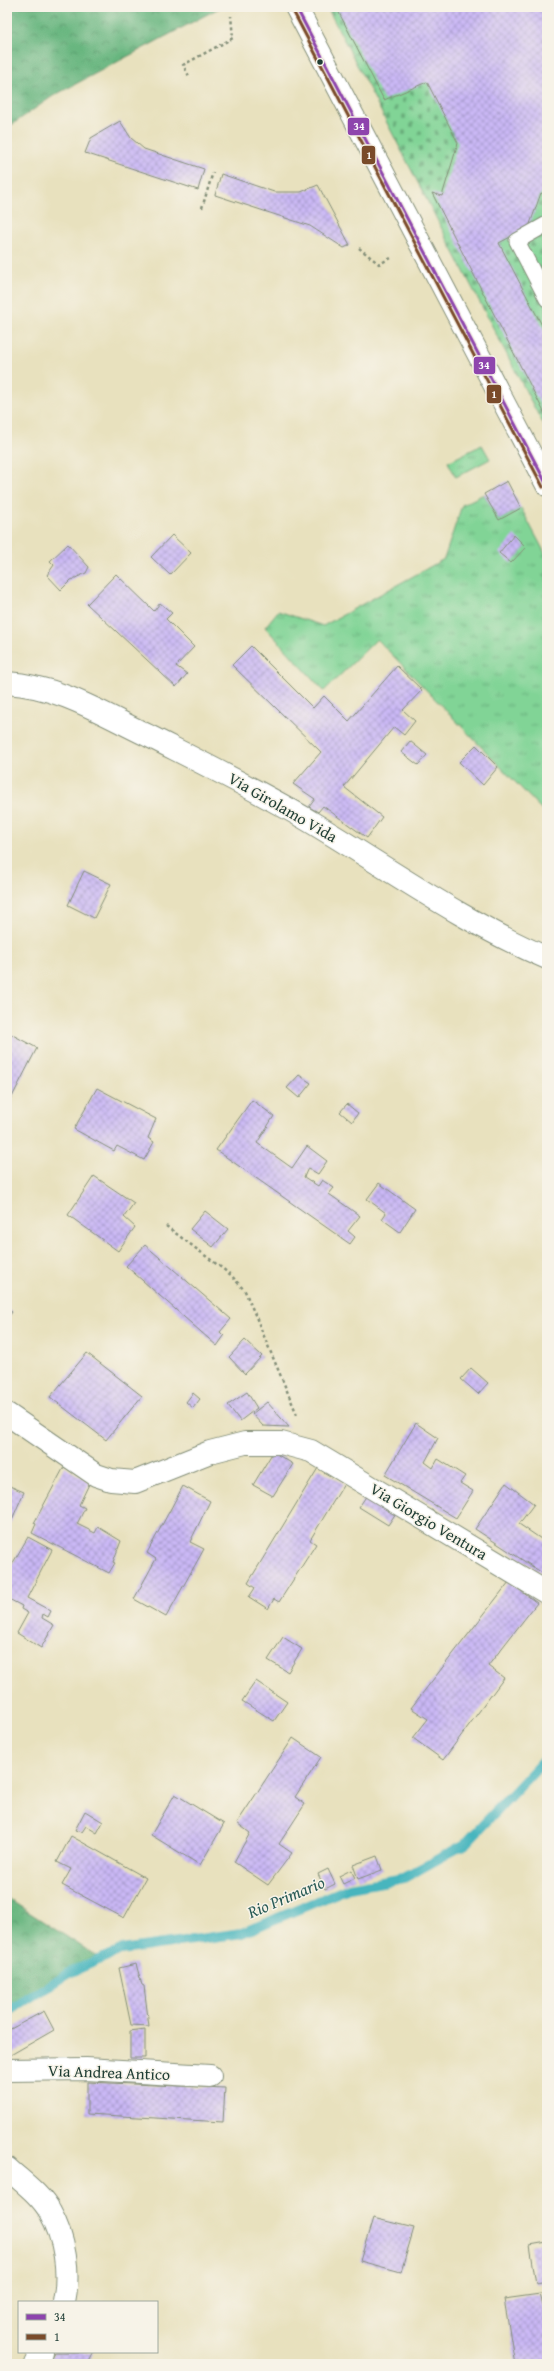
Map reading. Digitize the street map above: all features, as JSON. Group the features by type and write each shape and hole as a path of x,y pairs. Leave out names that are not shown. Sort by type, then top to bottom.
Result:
{"street":[{"path":"296,7 547,486"},
{"name":"Via Girolamo Vida","path":"7,683 23,684 66,695 234,778 313,823 469,921 504,940 547,958"},
{"name":"Via Giorgio Ventura","path":"7,1414 96,1475 110,1480 135,1482 210,1452 245,1443 281,1443 311,1451 547,1593"},
{"name":"Via Andrea Antico","path":"7,2070 86,2069 210,2076"},
{"path":"7,2168 50,2212 59,2233 66,2262 68,2284 64,2301"},
{"path":"35,2364 40,2353"}],"lane":[{"path":"547,224 517,241 547,299"}],"path":[{"path":"189,76 183,65 233,38 231,16"},
{"path":"202,208 213,172"},
{"path":"359,248 379,264 393,257"},
{"path":"166,1226 231,1275 245,1291 293,1403 311,1451"}],"green space":[{"path":"7,7 221,7 53,96 7,128"},
{"path":"327,7 547,7 547,432"},
{"path":"482,445 490,459 456,477 448,462"},
{"path":"484,494 499,520 521,508 547,557 547,815 377,639 324,691 265,627 278,611 323,626 444,559 462,505"},
{"path":"7,1898 101,1959 67,1974 7,2012"}],"building":[{"path":"336,7 547,7 547,196 541,193 530,224 533,225 499,243 547,335 547,418 432,193 442,196 458,143 427,82 384,100"},
{"path":"120,121 131,138 144,149 204,169 198,190 85,153 91,138"},
{"path":"221,174 274,192 301,192 318,185 350,245 344,248 310,226 215,195"},
{"path":"507,481 521,508 499,520 484,494"},
{"path":"172,535 191,553 170,575 151,557"},
{"path":"514,535 526,547 511,563 499,553"},
{"path":"68,544 89,567 86,573 71,580 61,590 47,575 54,565 50,561"},
{"path":"116,574 154,611 160,603 172,613 166,619 194,647 176,666 187,674 176,687 87,604"},
{"path":"251,646 313,708 324,696 349,721 397,666 422,690 403,710 415,721 404,735 394,727 344,787 382,817 367,838 323,806 318,812 309,807 315,799 293,784 321,752 232,665"},
{"path":"410,741 427,755 418,765 401,752"},
{"path":"476,745 498,767 483,785 459,762"},
{"path":"84,871 111,884 94,918 68,905"},
{"path":"7,1032 37,1048 12,1097 7,1095"},
{"path":"299,1075 311,1083 299,1098 287,1088"},
{"path":"97,1088 156,1119 148,1138 154,1142 144,1160 117,1146 114,1151 74,1129"},
{"path":"252,1100 274,1116 257,1143 292,1168 307,1146 327,1161 318,1174 308,1168 304,1177 318,1186 322,1180 334,1188 329,1194 360,1216 348,1231 355,1237 350,1244 216,1150"},
{"path":"347,1104 358,1113 352,1122 340,1112"},
{"path":"94,1176 134,1203 124,1217 135,1227 118,1251 68,1215"},
{"path":"379,1183 415,1209 400,1232 382,1219 386,1213 367,1199"},
{"path":"205,1211 228,1229 213,1247 190,1229"},
{"path":"145,1245 231,1319 220,1332 224,1336 217,1346 126,1266"},
{"path":"7,1308 12,1312 7,1319"},
{"path":"245,1340 262,1356 245,1374 229,1357"},
{"path":"87,1353 142,1396 106,1440 50,1397"},
{"path":"471,1368 488,1383 478,1394 461,1379"},
{"path":"247,1392 257,1408 240,1421 228,1405"},
{"path":"193,1393 200,1399 193,1408 186,1402"},
{"path":"267,1402 289,1427 263,1426 252,1414"},
{"path":"416,1423 438,1438 425,1462 433,1468 438,1459 465,1476 460,1483 473,1491 456,1518 385,1475"},
{"path":"273,1452 293,1464 273,1496 253,1485"},
{"path":"64,1467 90,1482 79,1505 85,1508 77,1524 95,1533 98,1527 121,1541 113,1562 115,1563 109,1573 32,1533 36,1524 34,1523"},
{"path":"318,1468 344,1484 310,1540 316,1544 279,1602 274,1599 268,1609 249,1597 255,1588 248,1583"},
{"path":"506,1483 534,1504 519,1524 547,1543 547,1576 475,1529"},
{"path":"7,1485 24,1492 7,1531"},
{"path":"183,1486 210,1501 190,1542 204,1549 166,1617 134,1599 156,1559 147,1553"},
{"path":"367,1495 396,1513 388,1525 359,1507"},
{"path":"28,1537 52,1550 27,1598 51,1611 48,1617 43,1614 42,1618 54,1625 41,1648 17,1633 28,1613 21,1609 22,1606 7,1598 7,1573"},
{"path":"509,1582 537,1603 488,1666 504,1678 443,1760 413,1738 428,1719 411,1708"},
{"path":"283,1637 302,1649 288,1672 268,1660"},
{"path":"256,1681 287,1702 274,1721 242,1701"},
{"path":"293,1738 321,1757 295,1797 305,1804 279,1844 292,1853 268,1885 234,1862 250,1833 237,1823"},
{"path":"175,1794 224,1824 200,1865 151,1835"},
{"path":"85,1811 103,1822 97,1833 86,1826 82,1832 75,1830"},
{"path":"71,1836 146,1878 124,1918 62,1885 71,1869 57,1862"},
{"path":"377,1856 382,1870 358,1879 353,1865"},
{"path":"328,1869 335,1884 325,1889 318,1874"},
{"path":"351,1870 355,1878 343,1884 339,1876"},
{"path":"136,1964 142,1985 144,1986 149,2026 131,2025 119,1968"},
{"path":"44,2011 54,2030 7,2057 7,2031"},
{"path":"145,2029 145,2058 130,2058 130,2031"},
{"path":"87,2082 225,2088 223,2122 87,2114"},
{"path":"373,2218 414,2228 401,2272 360,2261"},
{"path":"547,2242 547,2282 536,2284 530,2245"},
{"path":"540,2294 547,2321 547,2364 515,2364 504,2299"},
{"path":"53,2353 94,2353 88,2364 47,2364"}],"waterway":[{"name":"Rio Primario","path":"7,2012 67,1974 121,1950 242,1933 349,1888 404,1878 465,1844 547,1757"}],"transit line":[{"name":"34","path":"296,7 547,485"},
{"name":"1","path":"292,9 543,487"}]}
